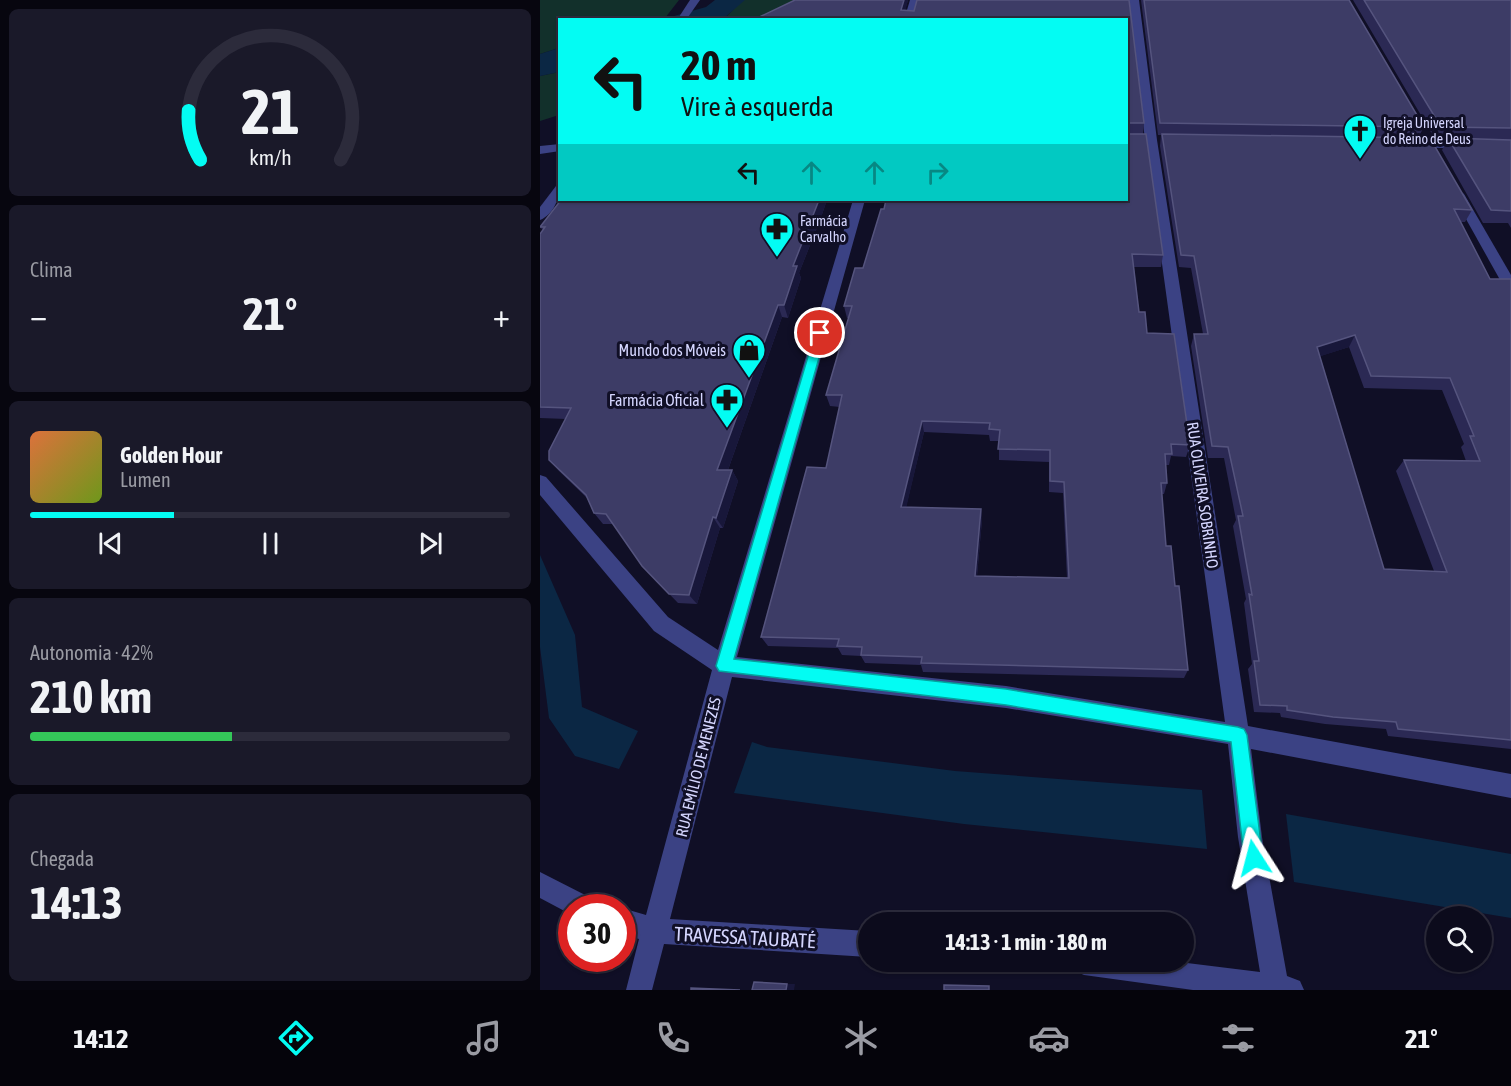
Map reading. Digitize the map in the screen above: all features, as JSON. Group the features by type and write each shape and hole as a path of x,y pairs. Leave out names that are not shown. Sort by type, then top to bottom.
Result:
{"street":[{"path":"910,18 915,0"},
{"name":"RUA OLIVEIRA SOBRINHO","path":"1134,0 1149,141 1238,735 1250,837 1281,989"},
{"path":"682,18 694,2"},
{"path":"1396,145 1511,146"},
{"path":"540,150 558,147"},
{"path":"1454,186 1511,287"},
{"path":"540,216 558,192"},
{"name":"RUA EMÍLIO DE MENEZES","path":"639,990 724,666 859,201"},
{"path":"540,482 661,624 724,666 1006,697 1238,735 1511,786"},
{"path":"540,884 558,894"},
{"name":"TRAVESSA TAUBATÉ","path":"636,925 656,931 858,943"},
{"path":"1157,972 1281,989"}],"green space":[{"path":"540,0 679,0 665,18 558,18 558,48 540,54"},
{"path":"743,0 807,0 780,18 725,18"},
{"path":"558,72 558,115 540,121 540,76"}],"water":[{"path":"715,0 745,0 724,18 667,18 706,7"},
{"path":"558,48 558,72 540,76 540,54"},
{"path":"540,555 575,635 582,707 638,731 619,769 575,756 549,718 540,647"},
{"path":"752,742 767,747 955,771 1202,790 1207,849 964,824 734,793"},
{"path":"1286,814 1511,854 1511,918 1492,915 1492,906 1439,906 1294,882"}],"building":[{"path":"795,0 904,0 901,10 914,11 917,0 1129,0 1144,123 1128,123 1128,18 757,18"},
{"path":"1144,0 1349,0 1424,127 1160,123"},
{"path":"1364,0 1511,0 1511,128 1441,127"},
{"path":"1128,134 1146,134 1163,255 1132,254 1139,312 1145,312 1147,333 1174,334 1190,445 1171,444 1172,454 1165,454 1167,483 1161,483 1166,546 1171,546 1175,586 1179,586 1188,670 921,663 922,657 861,655 862,647 837,646 839,639 761,637 807,467 826,468 842,395 826,395 852,306 844,306 855,268 863,268 881,209 884,209 886,201 1128,201","holes":["922,421 990,423 989,429 1000,430 998,449 1050,450 1050,481 1064,482 1069,578 975,576 981,509 901,507"]},
{"path":"1162,134 1430,138 1472,210 1454,209 1490,279 1511,279 1511,740 1398,729 1396,722 1333,717 1287,710 1287,706 1260,705 1254,661 1259,661 1249,594 1252,595 1238,516 1243,516 1228,447 1212,446 1194,334 1208,334 1194,256 1181,255","holes":["1355,335 1371,376 1450,378 1474,436 1470,436 1480,461 1404,460 1447,572 1384,569 1317,347"]},
{"path":"1448,138 1511,140 1511,211 1491,210"},
{"path":"560,201 819,201 793,266 797,266 784,305 778,305 717,470 732,470 716,518 713,517 689,595 669,594 642,566 606,514 594,513 586,495 549,460 549,451 571,408 540,407 540,234 545,227 540,227"},
{"path":"754,982 787,984 786,990 752,990"},
{"path":"944,985 989,986 989,990 944,990"},
{"path":"691,988 740,990 691,990"}],"place":[{"name":"Igreja Universal do Reino de Deus","path":"1360,160"},
{"name":"Farmácia Carvalho","path":"777,258"},
{"name":"Mundo dos Móveis","path":"749,379"},
{"name":"Farmácia Oficial","path":"727,429"}],"route":[{"path":"820,333 724,666 1006,697 1238,735 1254,858"}]}
